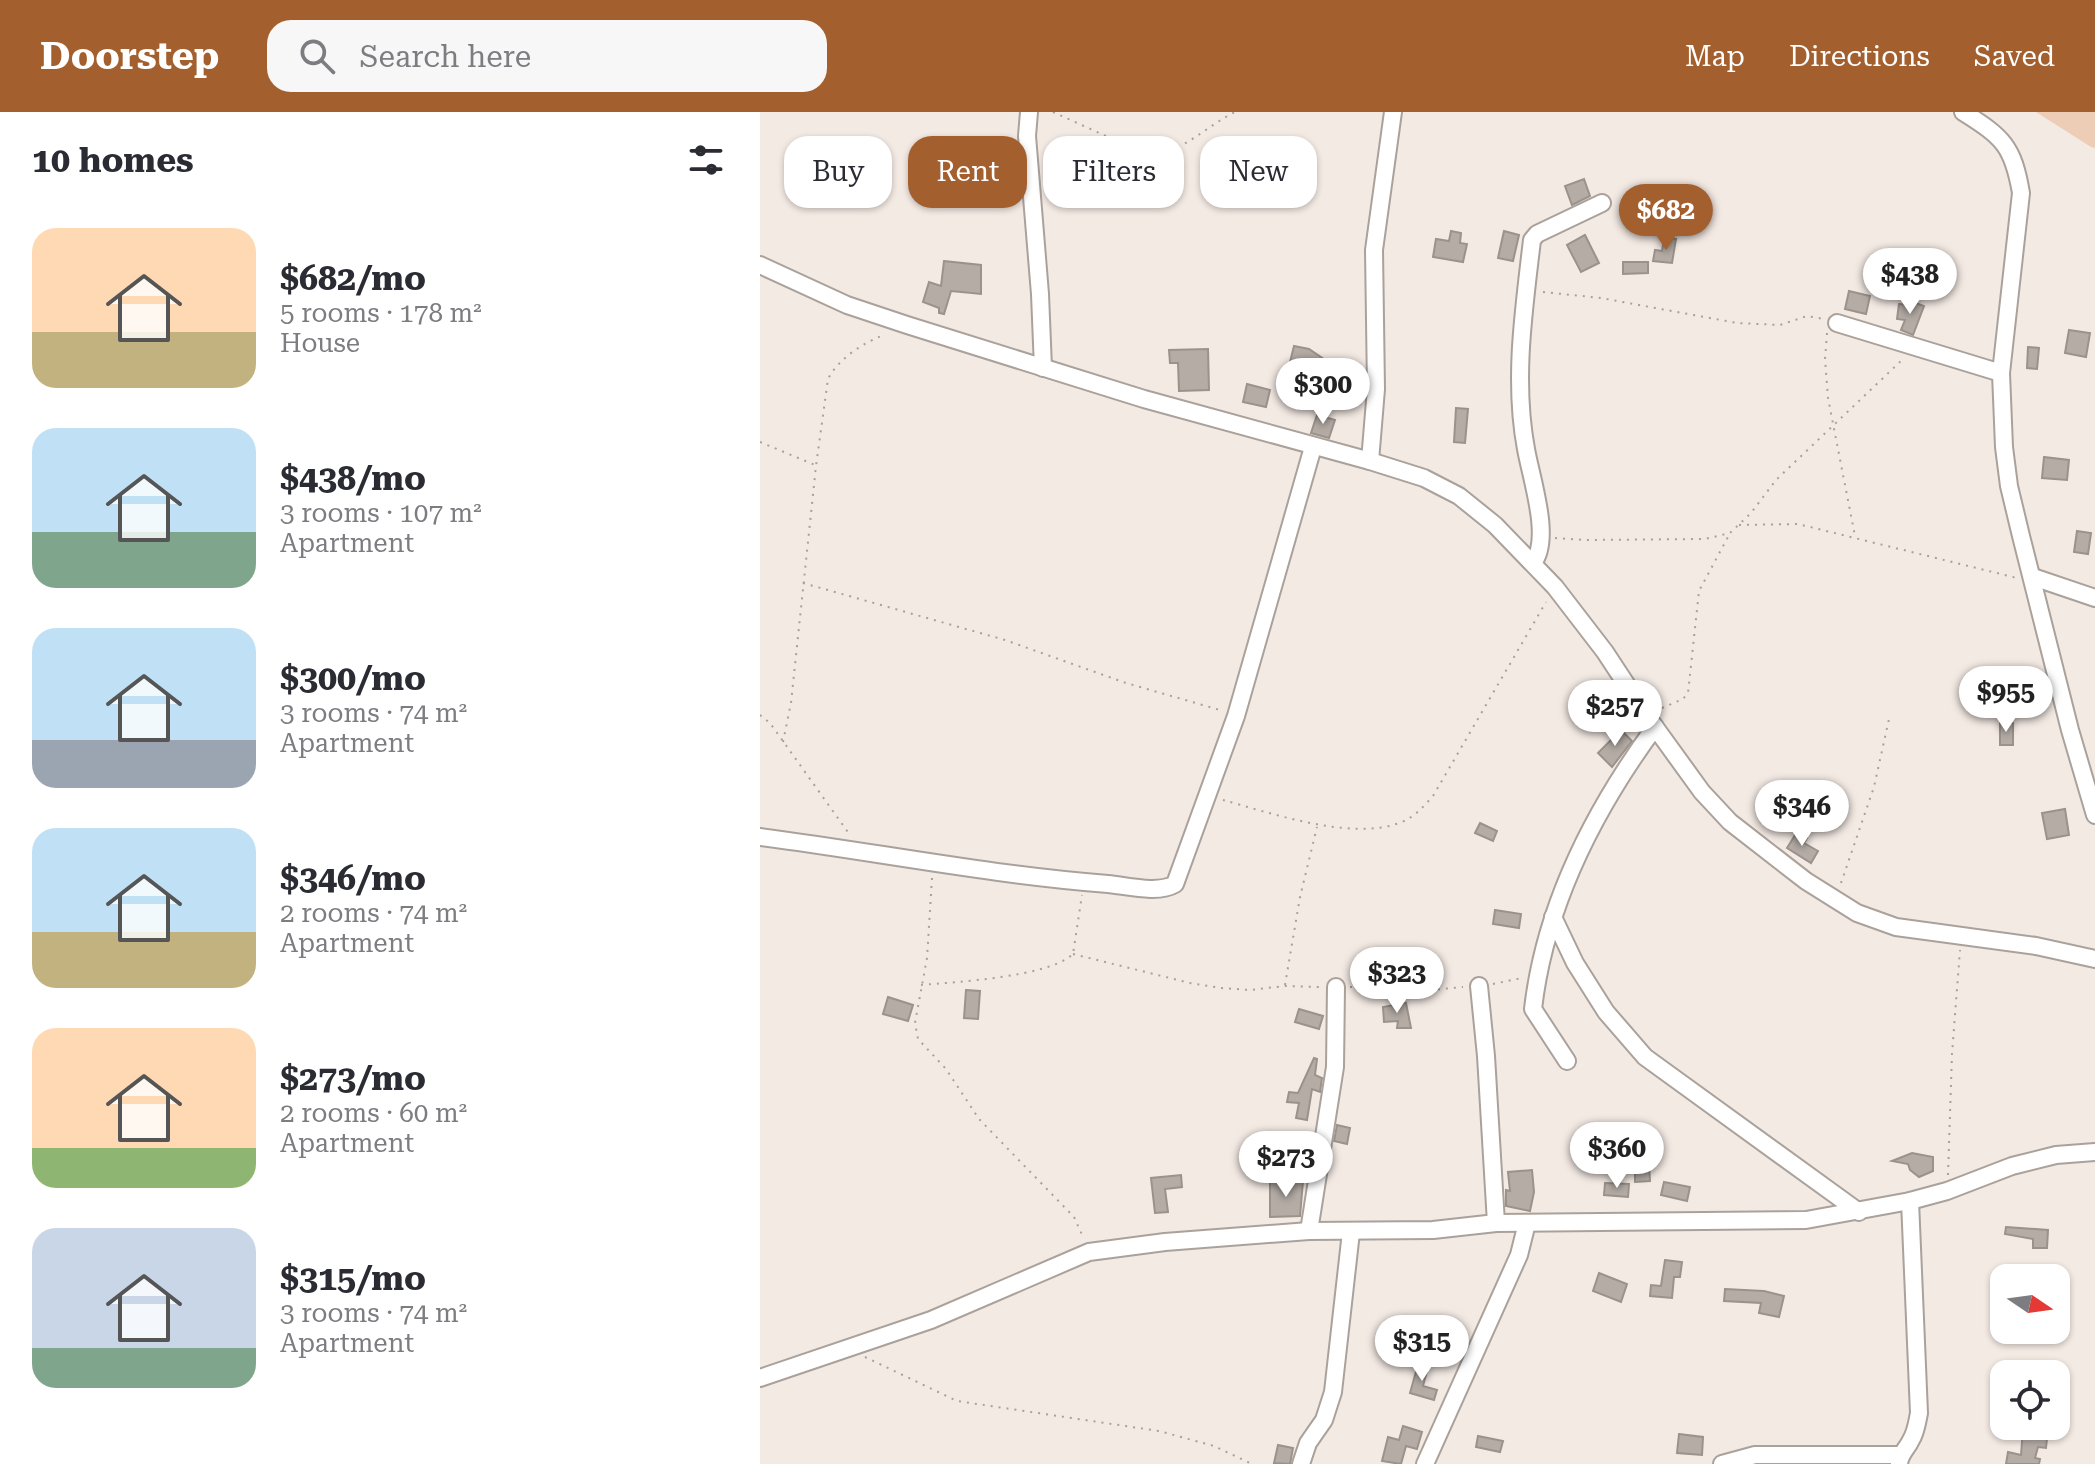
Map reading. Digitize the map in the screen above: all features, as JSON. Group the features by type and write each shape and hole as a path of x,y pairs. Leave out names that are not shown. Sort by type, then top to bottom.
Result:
{"street":[{"path":"1029,112 1029,162 1043,368"},
{"path":"1370,461 1376,389 1374,250 1393,112"},
{"path":"1963,112 2000,138 2016,164 2021,193 2001,373 2009,486 2070,730 2095,815"},
{"path":"1533,563 1539,556 1542,536 1522,420 1520,370 1532,240 1537,234 1602,203"},
{"path":"760,265 847,305 907,325 1043,368 1370,461 1424,478 1459,496 1495,525 1555,587 1605,652 1702,792 1730,822 1806,881 1857,913 1896,927 2036,946 2095,959"},
{"path":"1833,321 2001,373"},
{"path":"760,837 932,864 1084,882 1162,888 1175,884 1236,716 1313,447"},
{"path":"2034,579 2095,598"},
{"path":"1567,1061 1533,1009 1553,917 1576,857 1651,722"},
{"path":"1553,917 1575,963 1606,1012 1645,1057 1859,1212"},
{"path":"1479,986 1496,1223"},
{"path":"1309,1231 1335,1067 1336,987"},
{"path":"760,1378 931,1320 1089,1252 1165,1242 1309,1231 1433,1230 1496,1223 1806,1220 1910,1201 1947,1191 2012,1166 2056,1155 2095,1152"},
{"path":"1722,1464 1755,1455 1899,1460 1910,1444 1919,1413 1910,1201"},
{"path":"1425,1464 1519,1255 1527,1223"},
{"path":"1301,1464 1308,1443 1324,1420 1333,1392 1351,1232"}],"path":[{"path":"1053,112 1150,156 1163,155 1235,112"},
{"path":"1526,289 1613,300 1737,323 1780,325 1812,316 1833,321 1826,369 1833,426 1855,537"},
{"path":"783,742 791,703 828,379 832,371 865,343 907,325"},
{"path":"1651,722 1686,696 1699,591 1730,533 1770,487 1915,347"},
{"path":"760,442 816,466"},
{"path":"1739,525 1798,524 2034,579"},
{"path":"1542,536 1586,540 1705,539 1730,533"},
{"path":"803,583 1005,640 1126,683 1236,716"},
{"path":"1208,796 1317,825 1382,828 1401,823 1417,813 1433,796 1555,587"},
{"path":"760,715 770,723 848,832 857,851"},
{"path":"1835,899 1865,820 1889,719"},
{"path":"1285,986 1300,897 1317,825"},
{"path":"932,864 930,929 915,1023 918,1039 946,1069 979,1119 1074,1217 1089,1252"},
{"path":"921,985 1020,973 1064,962 1073,954 1084,882"},
{"path":"1947,1191 1952,1054 1961,937"},
{"path":"1073,954 1206,985 1250,990 1285,986 1431,990 1479,986 1539,975"},
{"path":"850,1350 957,1401 1159,1431 1214,1446 1252,1464"}],"shaded area":[{"path":"2036,112 2095,112 2095,148 2091,147"}],"building":[{"path":"1584,179 1590,196 1572,205 1565,186"},
{"path":"1451,231 1461,233 1460,243 1467,244 1463,262 1433,257 1436,239 1449,241"},
{"path":"1504,231 1519,235 1513,261 1498,258"},
{"path":"1585,235 1599,263 1581,272 1567,245"},
{"path":"1664,238 1676,239 1672,263 1653,261 1655,250 1662,251"},
{"path":"944,261 981,265 981,294 951,291 944,314 939,313 939,308 923,302 929,282 941,286"},
{"path":"1623,262 1648,262 1648,273 1623,274"},
{"path":"1849,291 1870,296 1866,314 1845,309"},
{"path":"1913,302 1924,306 1913,335 1901,330 1905,320 1897,319 1899,304 1912,305"},
{"path":"2069,330 2090,333 2086,357 2065,353"},
{"path":"1294,346 1309,349 1328,362 1318,388 1304,384 1309,367 1290,362"},
{"path":"2028,347 2039,348 2037,369 2027,368"},
{"path":"1208,349 1209,390 1179,391 1178,363 1170,363 1169,350"},
{"path":"1247,384 1270,390 1266,407 1243,402"},
{"path":"1456,408 1468,409 1465,443 1454,442"},
{"path":"1317,415 1335,420 1329,438 1311,433"},
{"path":"2044,457 2069,460 2067,480 2042,478"},
{"path":"2077,531 2091,533 2088,554 2074,552"},
{"path":"2000,723 2013,723 2013,745 2000,745"},
{"path":"1621,730 1632,741 1612,767 1598,753"},
{"path":"2065,809 2069,835 2047,839 2042,813"},
{"path":"1480,823 1497,831 1493,841 1475,833"},
{"path":"1797,832 1807,838 1804,843 1818,851 1811,863 1787,848"},
{"path":"1495,910 1521,914 1519,928 1493,924"},
{"path":"966,990 980,991 978,1019 964,1018"},
{"path":"888,997 913,1005 908,1021 883,1014"},
{"path":"1406,1003 1411,1028 1397,1028 1398,1021 1384,1022 1383,1007"},
{"path":"1299,1009 1323,1016 1319,1029 1295,1022"},
{"path":"1314,1058 1317,1059 1315,1075 1322,1078 1320,1092 1312,1089 1307,1120 1296,1118 1299,1103 1287,1102 1289,1092 1298,1093"},
{"path":"1337,1125 1350,1128 1347,1144 1334,1141"},
{"path":"1912,1153 1933,1157 1933,1171 1919,1177 1908,1164 1892,1161"},
{"path":"1649,1164 1650,1181 1635,1182 1635,1165"},
{"path":"1532,1170 1534,1192 1530,1211 1506,1206 1506,1190 1510,1191 1508,1172"},
{"path":"1181,1175 1182,1187 1165,1189 1168,1212 1155,1213 1151,1178"},
{"path":"1303,1181 1300,1216 1270,1217 1270,1182"},
{"path":"1664,1182 1690,1187 1687,1201 1661,1195"},
{"path":"1605,1183 1629,1184 1628,1197 1604,1195"},
{"path":"2006,1227 2048,1230 2047,1248 2033,1248 2033,1239 2005,1234"},
{"path":"1665,1260 1682,1262 1680,1277 1674,1277 1672,1298 1650,1296 1651,1285 1661,1286"},
{"path":"1599,1273 1627,1284 1621,1302 1593,1291"},
{"path":"1725,1289 1764,1291 1784,1296 1779,1317 1759,1313 1761,1303 1724,1301"},
{"path":"1419,1361 1429,1364 1423,1386 1437,1390 1434,1400 1410,1393"},
{"path":"1403,1426 1422,1432 1417,1449 1406,1446 1401,1464 1382,1461 1388,1437 1399,1440"},
{"path":"1679,1434 1703,1437 1702,1455 1677,1453"},
{"path":"1478,1436 1503,1441 1500,1452 1476,1447"},
{"path":"2022,1440 2047,1440 2046,1448 2038,1447 2035,1458 2040,1459 2039,1464 2006,1464 2008,1452 2021,1455"},
{"path":"1278,1445 1293,1448 1290,1464 1274,1463"}]}
